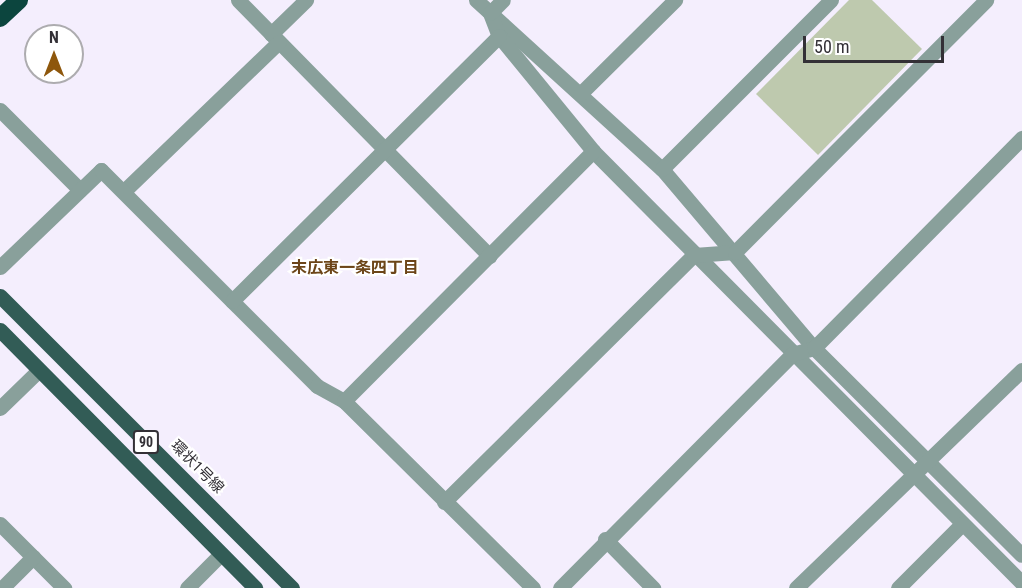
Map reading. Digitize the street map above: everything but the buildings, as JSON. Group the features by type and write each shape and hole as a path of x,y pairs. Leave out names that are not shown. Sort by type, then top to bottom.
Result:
{"highway":[{"path":"0,18 19,0"}],"main road":[{"name":"環状1号線","path":"0,296 292,588"},
{"name":"90","path":"0,330 255,588"},
{"path":"149,481 168,464"}],"street":[{"path":"238,0 490,256"},
{"path":"124,191 275,38 306,0"},
{"path":"476,0 662,169 735,252 814,348 1022,555"},
{"path":"490,13 503,0"},
{"path":"580,94 675,0"},
{"path":"662,169 831,0"},
{"path":"444,502 693,255 735,252 986,0"},
{"path":"490,13 499,36 593,151 693,255 1022,583"},
{"path":"232,301 384,147 499,36"},
{"path":"0,110 80,190"},
{"path":"560,588 604,539 792,354 814,348 1022,138"},
{"path":"344,401 593,151"},
{"path":"0,267 101,170 317,386 344,401 533,588"},
{"path":"0,408 39,370"},
{"path":"796,588 1022,370"},
{"path":"0,524 64,588"},
{"path":"898,588 962,524"},
{"path":"604,539 653,588"},
{"path":"187,588 221,554"},
{"path":"2,588 33,557"}],"green space":[{"path":"849,0 872,0 922,49 818,155 756,94"}],"district":[{"name":"末広東一条四丁目","path":"355,268"}]}
